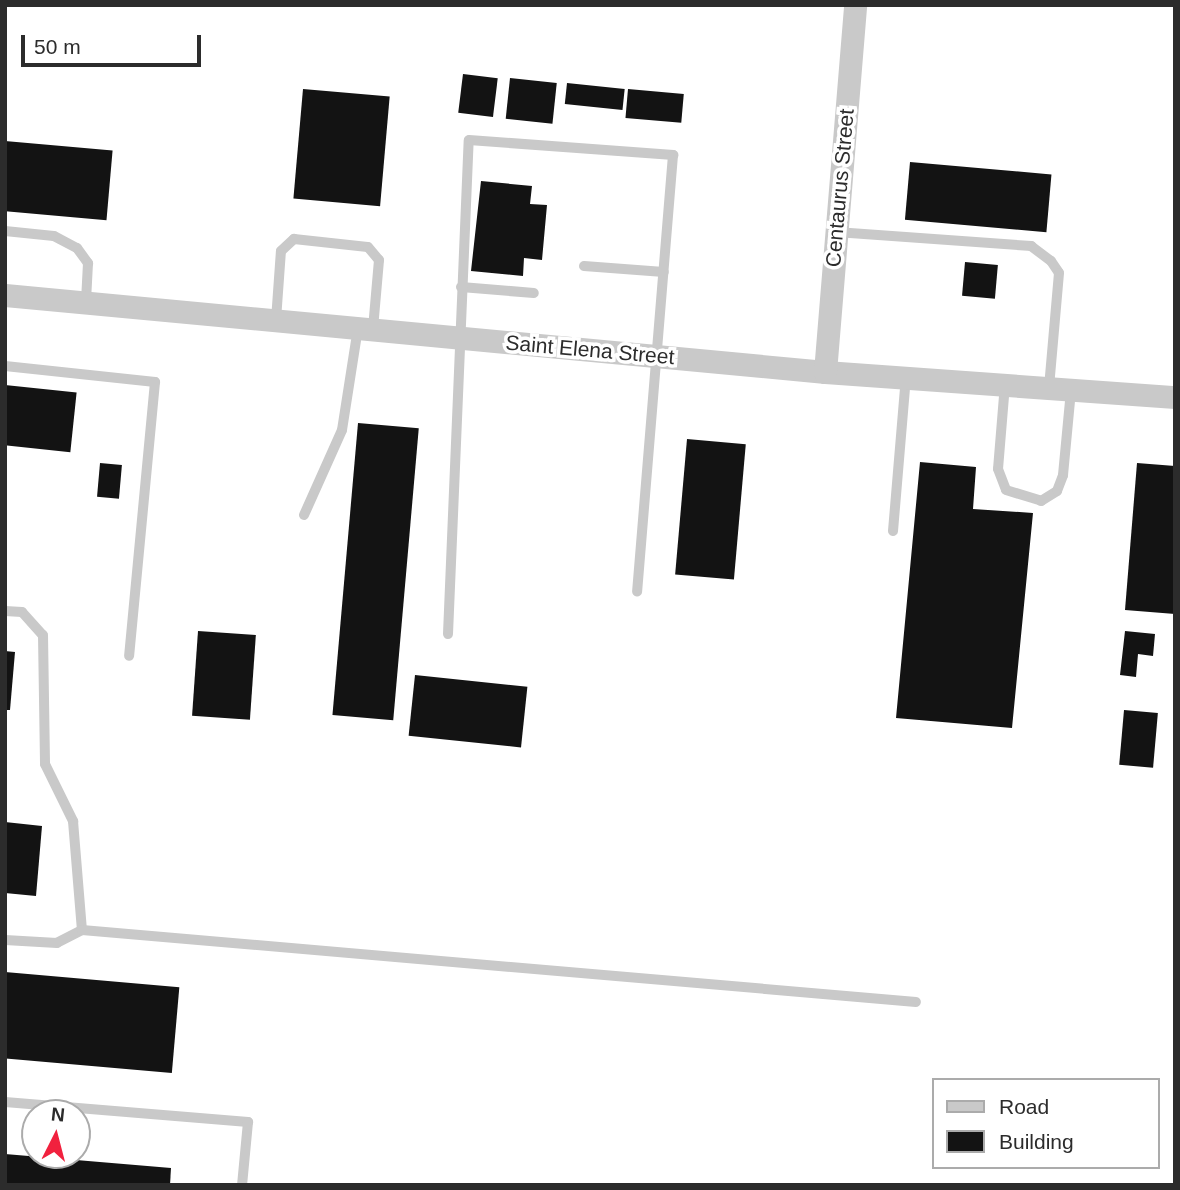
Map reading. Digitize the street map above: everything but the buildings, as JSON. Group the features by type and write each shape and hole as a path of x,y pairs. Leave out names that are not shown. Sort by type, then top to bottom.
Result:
{"street":[{"name":"Centaurus Street","path":"825,372 855,5"},
{"name":"Saint Elena Street","path":"5,295 825,372 1175,397"}],"lane":[{"path":"447,634 469,140 673,155 637,592"},
{"path":"5,231 54,236 77,248 88,263 86,302"},
{"path":"836,232 1031,246 1051,261 1059,273 1063,475 1057,491 1041,501 1006,491 998,469 1005,384"},
{"path":"276,320 281,251 294,239 368,247 379,261 342,430 304,515"},
{"path":"584,266 664,272"},
{"path":"461,287 534,293"},
{"path":"5,366 155,382 129,656"},
{"path":"893,531 906,377"},
{"path":"5,611 22,612 43,635 45,764 73,821 82,930"},
{"path":"5,940 57,943 82,930 916,1002"},
{"path":"5,1102 248,1122 242,1185"}]}
